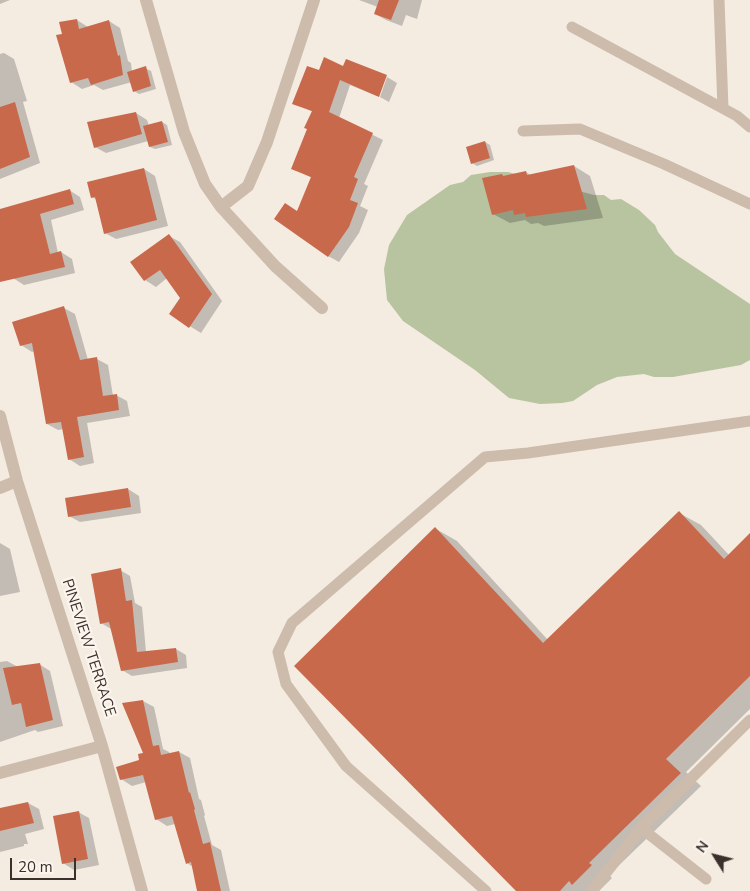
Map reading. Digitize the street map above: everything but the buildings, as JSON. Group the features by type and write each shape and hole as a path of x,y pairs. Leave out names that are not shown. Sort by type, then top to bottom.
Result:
{"street":[{"path":"146,0 184,132 205,184 220,207 275,266 322,308"},
{"path":"220,207 248,186 270,133 314,0"},
{"name":"PINEVIEW TERRACE","path":"0,416 17,481 102,746 142,891"},
{"path":"0,488 17,481"},
{"path":"0,773 102,746"}],"lane":[{"path":"719,0 723,108"},
{"path":"572,27 723,108 737,116 750,127"},
{"path":"523,131 580,129 664,164 750,204"},
{"path":"486,891 346,766 291,691 286,684 278,652 292,623 485,457 528,453 750,421"},
{"path":"592,891 642,828 750,720"},
{"path":"642,828 706,879"}],"green space":[{"path":"508,172 594,195 604,195 611,200 621,199 639,210 655,225 658,232 675,254 750,304 750,360 741,365 673,377 654,377 644,374 617,377 597,385 573,401 562,403 540,404 509,398 475,370 403,321 387,300 384,269 389,245 407,215 450,185 463,182 471,175"}]}
